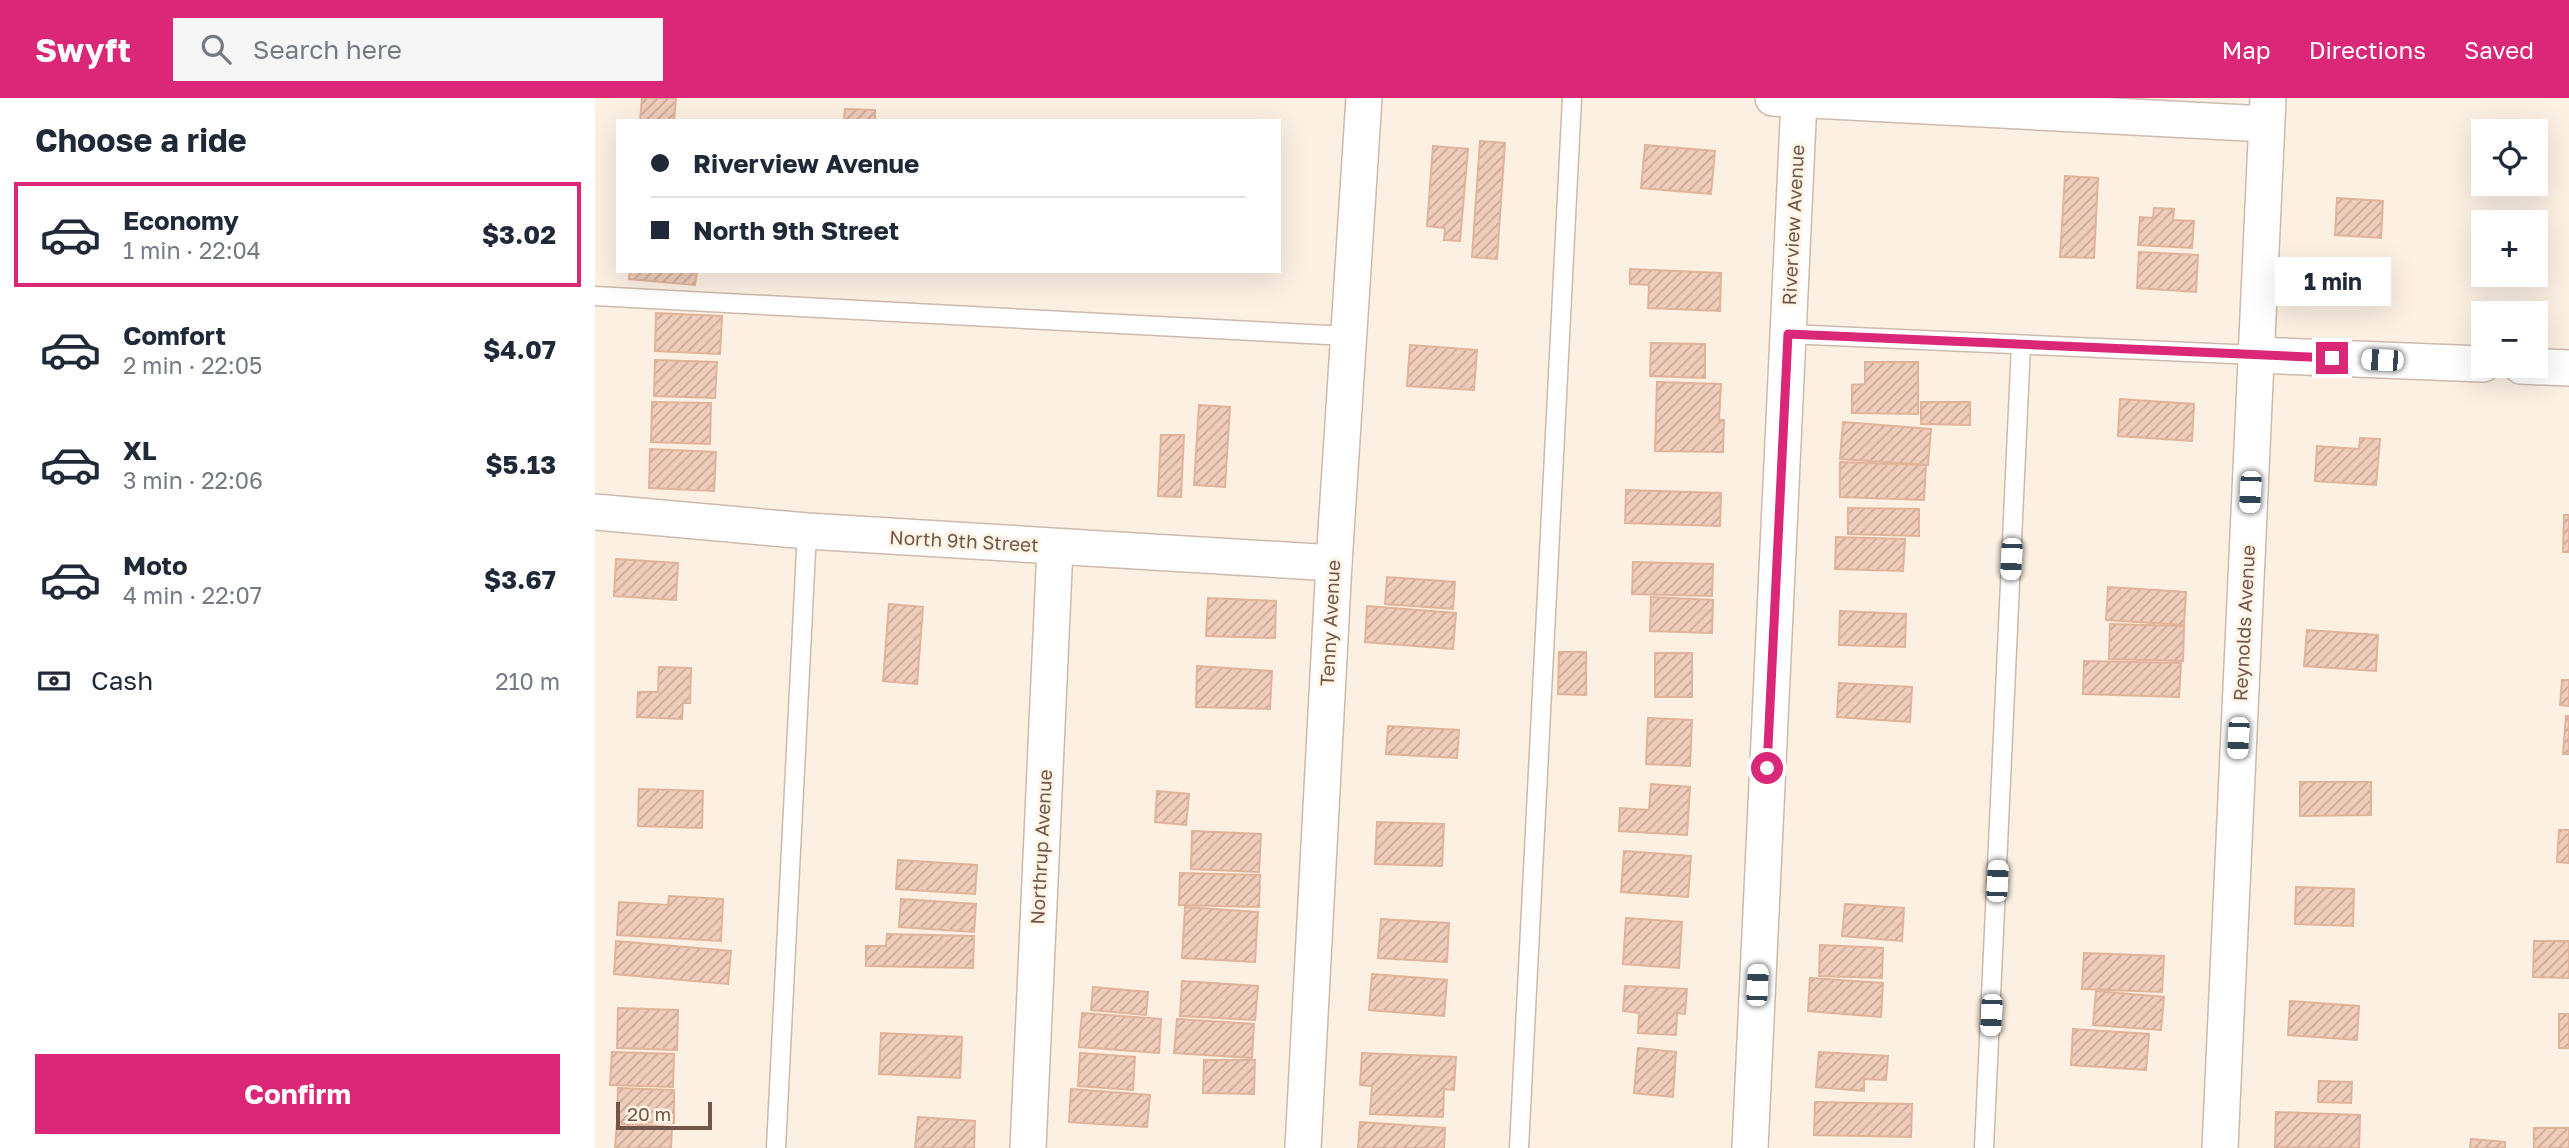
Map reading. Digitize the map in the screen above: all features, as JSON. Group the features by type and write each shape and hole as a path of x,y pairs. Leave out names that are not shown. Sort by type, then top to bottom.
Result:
{"street":[{"name":"Tenny Avenue","path":"1304,1148 1333,563 1364,98"},
{"path":"1786,99 2267,111"},
{"name":"Riverview Avenue","path":"1750,1148 1788,334 1786,99"},
{"name":"Reynolds Avenue","path":"2220,1148 2267,111"},
{"path":"2256,355 2471,364"},
{"path":"2548,367 2569,368"},
{"name":"North 9th Street","path":"595,512 807,531 1333,563"},
{"name":"Northrup Avenue","path":"1028,1148 1055,547"}],"lane":[{"path":"1519,1148 1571,98"},
{"path":"595,296 1347,336"},
{"path":"1788,334 2256,355"},
{"path":"1984,1148 2021,345"},
{"path":"776,1148 807,531"}],"building":[{"path":"642,98 676,98 674,119 640,119"},
{"path":"845,109 875,110 875,119 844,119"},
{"path":"1480,141 1505,143 1497,259 1472,257"},
{"path":"1645,145 1715,151 1711,194 1641,188"},
{"path":"1433,146 1468,149 1460,241 1444,240 1445,228 1427,226"},
{"path":"2065,176 2098,178 2094,258 2060,257"},
{"path":"2337,198 2383,201 2381,238 2335,235"},
{"path":"2154,208 2174,209 2173,220 2194,221 2192,248 2138,245 2140,217 2153,218"},
{"path":"2139,252 2198,255 2196,292 2137,288"},
{"path":"1630,269 1721,273 1720,311 1648,308 1649,285 1630,284"},
{"path":"630,273 697,273 695,285 629,279"},
{"path":"656,313 722,316 720,354 655,351"},
{"path":"1651,343 1705,344 1705,378 1650,376"},
{"path":"1410,345 1477,350 1474,390 1407,386"},
{"path":"655,360 717,362 715,398 654,396"},
{"path":"1865,362 1918,362 1918,414 1852,413 1852,385 1865,384"},
{"path":"1657,382 1721,384 1719,420 1724,420 1723,452 1655,451"},
{"path":"2120,399 2194,404 2192,441 2118,436"},
{"path":"652,402 711,403 710,444 651,442"},
{"path":"1921,402 1970,402 1970,425 1921,424"},
{"path":"1199,405 1230,407 1225,487 1194,485"},
{"path":"1843,422 1931,429 1928,465 1840,459"},
{"path":"1161,435 1184,435 1181,497 1158,496"},
{"path":"2360,438 2380,439 2376,485 2315,481 2317,446 2359,449"},
{"path":"650,449 716,452 714,491 649,488"},
{"path":"1840,462 1926,465 1924,500 1840,497"},
{"path":"1626,490 1721,493 1720,526 1625,523"},
{"path":"1848,508 1919,509 1919,536 1848,534"},
{"path":"2564,515 2569,515 2569,552 2563,552"},
{"path":"1836,537 1905,539 1903,571 1835,569"},
{"path":"616,559 678,563 676,600 614,596"},
{"path":"1633,562 1713,564 1712,596 1632,594"},
{"path":"1387,577 1455,582 1453,609 1385,604"},
{"path":"2108,587 2186,592 2184,625 2106,620"},
{"path":"1651,597 1713,600 1712,633 1650,631"},
{"path":"1208,598 1276,601 1275,638 1206,636"},
{"path":"889,604 923,607 917,684 883,681"},
{"path":"1367,606 1456,613 1453,649 1365,642"},
{"path":"1840,611 1906,614 1905,647 1839,645"},
{"path":"2110,624 2184,626 2183,661 2109,659"},
{"path":"2307,630 2378,635 2376,671 2304,666"},
{"path":"1559,652 1586,652 1586,695 1558,694"},
{"path":"1655,653 1692,653 1692,697 1655,697"},
{"path":"2084,661 2181,663 2179,697 2083,694"},
{"path":"1197,666 1272,671 1270,709 1196,707"},
{"path":"659,667 691,668 690,703 683,703 682,719 637,717 638,692 658,692"},
{"path":"2562,680 2569,680 2569,706 2560,705"},
{"path":"1839,683 1912,687 1910,722 1837,717"},
{"path":"2566,716 2569,716 2569,754 2563,754"},
{"path":"1648,718 1692,720 1690,766 1646,764"},
{"path":"1388,726 1459,730 1457,758 1386,754"},
{"path":"2300,782 2371,782 2371,815 2300,816"},
{"path":"1651,784 1690,787 1687,835 1619,831 1620,808 1649,810"},
{"path":"639,789 703,791 702,828 638,826"},
{"path":"1157,791 1189,794 1186,825 1155,822"},
{"path":"1377,822 1444,824 1442,866 1375,864"},
{"path":"2559,830 2569,830 2569,863 2557,862"},
{"path":"1192,831 1261,834 1259,872 1191,869"},
{"path":"1624,851 1691,856 1688,897 1621,892"},
{"path":"898,860 977,865 975,894 896,889"},
{"path":"1180,873 1260,875 1259,907 1179,905"},
{"path":"2296,887 2354,889 2353,926 2295,924"},
{"path":"669,896 723,899 721,941 617,935 619,902 668,905"},
{"path":"901,899 976,904 974,932 899,927"},
{"path":"1845,904 1904,908 1902,941 1842,936"},
{"path":"1185,907 1258,912 1255,962 1182,958"},
{"path":"1626,918 1682,922 1679,968 1623,964"},
{"path":"1381,919 1449,923 1447,962 1378,958"},
{"path":"887,934 974,936 973,968 866,966 866,946 886,946"},
{"path":"616,941 731,951 728,984 614,974"},
{"path":"2534,941 2569,941 2569,978 2533,977"},
{"path":"1820,945 1883,948 1882,978 1819,976"},
{"path":"2084,953 2164,956 2162,992 2082,989"},
{"path":"1372,974 1447,980 1444,1016 1369,1010"},
{"path":"1810,978 1883,983 1881,1017 1808,1011"},
{"path":"1182,981 1258,986 1255,1020 1180,1016"},
{"path":"1625,986 1687,989 1685,1014 1677,1013 1676,1035 1638,1033 1639,1013 1623,1011"},
{"path":"1093,987 1148,992 1146,1015 1091,1010"},
{"path":"2096,991 2164,997 2161,1030 2093,1025"},
{"path":"2290,1001 2359,1006 2357,1040 2288,1035"},
{"path":"618,1008 678,1010 677,1050 617,1048"},
{"path":"1082,1013 1161,1019 1159,1053 1079,1047"},
{"path":"2559,1014 2569,1014 2569,1048 2559,1048"},
{"path":"1177,1019 1254,1024 1252,1058 1174,1053"},
{"path":"2073,1029 2149,1034 2146,1070 2071,1065"},
{"path":"881,1033 962,1037 960,1078 879,1074"},
{"path":"1638,1048 1676,1052 1673,1097 1634,1093"},
{"path":"612,1052 674,1054 673,1087 610,1085"},
{"path":"1819,1052 1888,1056 1886,1080 1864,1079 1864,1091 1816,1087"},
{"path":"1080,1053 1135,1057 1133,1090 1078,1086"},
{"path":"1362,1053 1456,1057 1454,1090 1444,1089 1443,1117 1370,1114 1372,1086 1360,1085"},
{"path":"1204,1060 1255,1060 1254,1094 1203,1093"},
{"path":"2319,1081 2352,1082 2351,1103 2318,1102"},
{"path":"618,1088 674,1090 674,1123 617,1122"},
{"path":"1071,1089 1150,1095 1147,1127 1069,1122"},
{"path":"1815,1102 1912,1104 1911,1137 1814,1135"},
{"path":"2276,1112 2360,1115 2359,1148 2275,1147"},
{"path":"918,1117 975,1121 974,1148 915,1148"},
{"path":"1360,1122 1445,1128 1444,1148 1358,1148"},
{"path":"617,1123 672,1127 671,1148 615,1148"},
{"path":"2534,1128 2569,1128 2569,1148 2534,1148"},
{"path":"2471,1139 2505,1142 2505,1148 2470,1148"}],"route":[{"path":"1767,768 1788,334 2332,358"}]}
